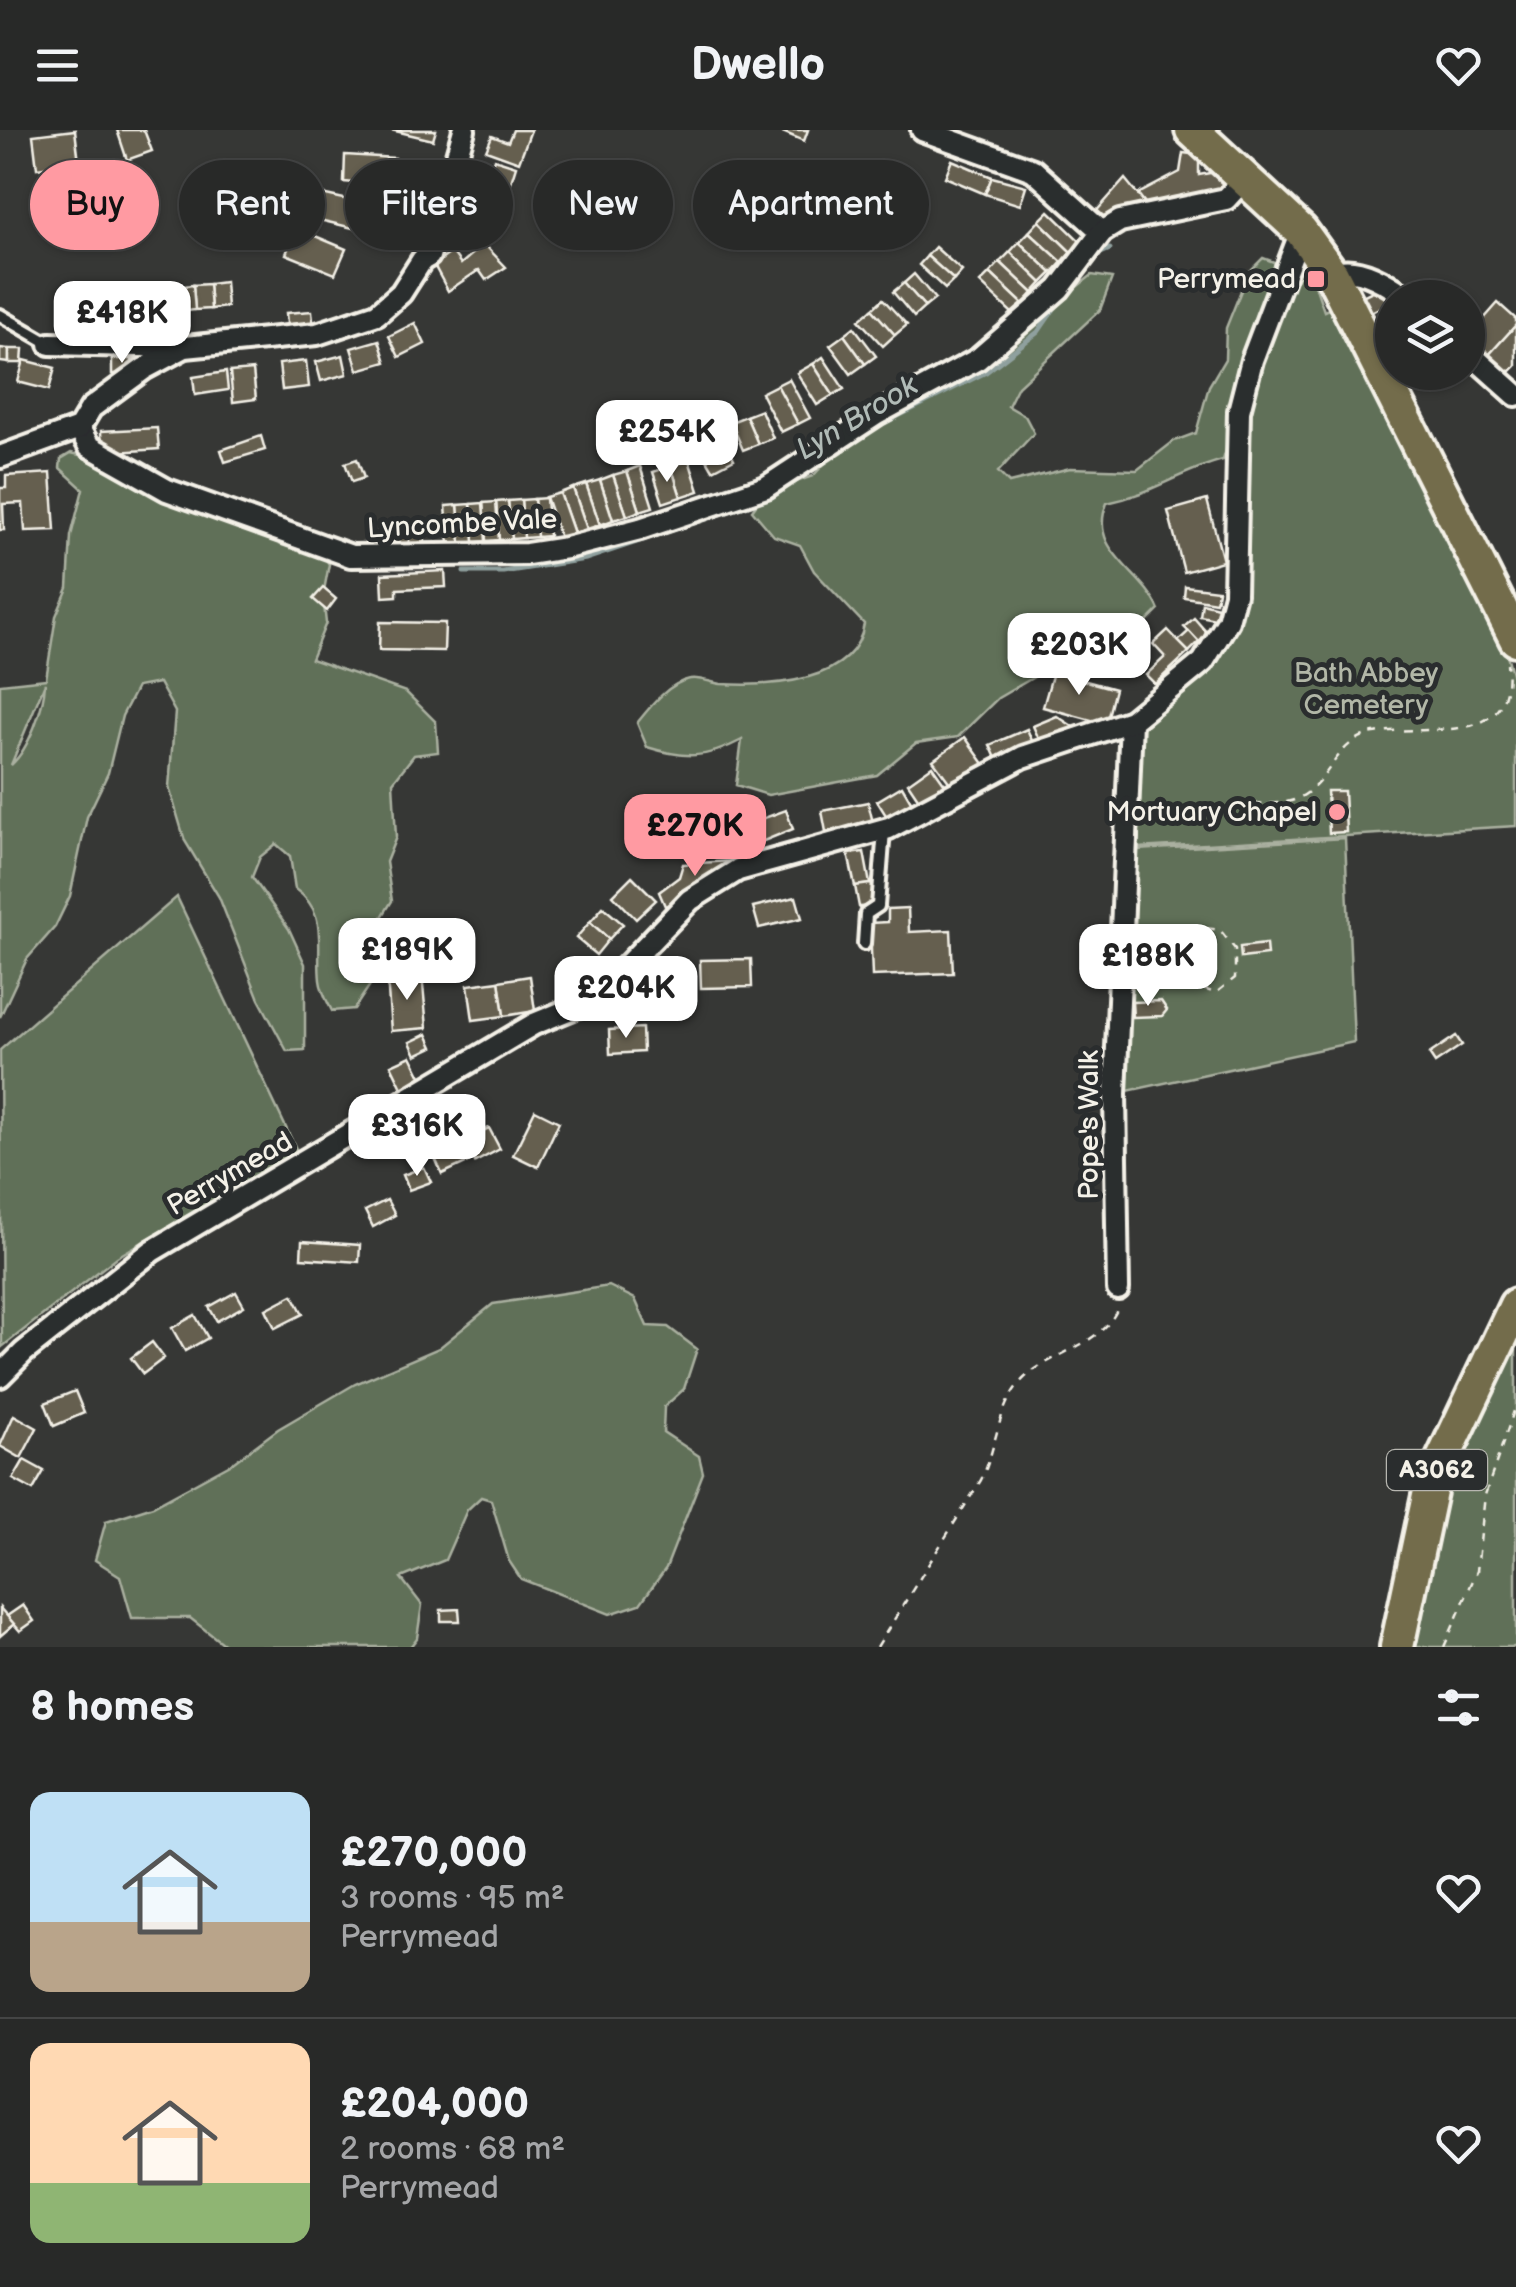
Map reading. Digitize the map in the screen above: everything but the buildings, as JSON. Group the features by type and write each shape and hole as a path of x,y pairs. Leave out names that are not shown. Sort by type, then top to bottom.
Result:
{"main road":[{"path":"1192,130 1247,176 1301,231 1332,274 1503,606 1511,648"},
{"name":"A3062","path":"1397,1647 1432,1482 1516,1305"}],"street":[{"path":"50,344 185,347 317,334 377,314 401,293 422,260 430,256 464,130"},
{"path":"922,130 1033,170 1102,232 1120,220 1226,199 1247,176"},
{"name":"Perrymead","path":"0,1376 24,1352 152,1251 534,1024 595,999 690,900 716,884 780,855 913,818 1023,757 1130,721 1202,662 1228,622 1235,594 1239,411 1252,360 1301,231"},
{"name":"Lyncombe Vale","path":"79,428 90,446 167,490 351,556 508,554 566,548 640,529 766,487 877,414 978,359 1059,290 1102,232"},
{"path":"1332,274 1345,269 1375,280"},
{"path":"0,457 79,428 91,408 144,369 185,347"},
{"path":"1485,367 1516,395"},
{"name":"Pope's Walk","path":"1118,1289 1115,1094 1130,721"}],"lane":[{"path":"0,315 50,344"},
{"path":"864,944 866,914 878,906 881,894 884,829"}],"path":[{"path":"1124,832 1195,808 1231,814 1246,805 1290,802 1319,784 1332,760 1350,742 1374,733 1460,728 1498,718 1510,704 1511,648"},
{"path":"1119,974 1144,971 1216,993 1235,978 1235,949 1220,930 1204,928 1183,939 1144,971"},
{"path":"877,1647 993,1456 1006,1405 1019,1384 1112,1321 1118,1289"},
{"path":"1444,1647 1478,1571 1485,1495 1516,1405"}],"green space":[{"path":"1263,258 1274,262 1276,274 1223,460 1107,503 1104,535 1110,548 1159,610 1140,629 1115,636 1085,621 1072,621 1059,651 1039,674 998,698 958,737 916,743 877,775 768,795 736,785 742,740 695,755 647,747 637,723 660,696 682,681 786,682 828,670 845,659 857,644 864,624 814,571 800,545 774,536 752,510 765,493 813,476 843,444 1034,321 1092,275 1112,278 1100,310 1018,386 1008,406 1025,416 1034,433 998,472 1009,483 1070,468 1137,470 1174,441 1196,433 1209,386 1225,359 1226,328 1248,273"},
{"name":"Bath Abbey Cemetery","path":"1306,259 1324,311 1338,305 1375,379 1375,390 1381,390 1499,625 1516,688 1516,826 1138,848 1137,731 1143,725 1142,716 1229,636 1249,415 1260,362 1298,262"},
{"path":"71,453 97,459 317,546 329,564 323,596 326,623 311,659 406,692 436,722 438,752 414,755 393,782 396,837 386,862 392,901 377,925 384,964 354,1009 332,1011 324,996 317,919 306,898 295,889 290,856 276,844 260,857 252,877 289,929 305,964 305,1050 287,1051 259,999 219,897 185,841 169,787 175,712 159,683 137,687 122,716 108,773 87,817 70,896 55,927 27,959 0,1017 0,684 46,679 56,616 68,588 71,536 83,489 60,468 61,459","holes":["45,683 29,738 11,765"]},
{"path":"1345,838 1354,1042 1123,1092 1136,850"},
{"path":"177,897 297,1151 117,1257 2,1347 0,1050"},
{"path":"609,1286 635,1299 647,1326 668,1327 697,1349 684,1389 664,1407 663,1432 699,1456 703,1473 666,1568 640,1604 610,1614 521,1579 509,1561 491,1500 481,1497 467,1510 445,1560 401,1578 422,1605 417,1638 410,1647 227,1647 190,1618 132,1618 120,1576 95,1560 106,1521 153,1506 234,1462 278,1429 355,1384 439,1348 493,1304"},
{"path":"1516,1322 1516,1647 1413,1647 1447,1463"}],"waterway":[{"name":"Lyn Brook","path":"1094,256 1110,249"},
{"name":"Lyn Brook","path":"464,572 503,572 586,559 772,497 876,427 986,372 1038,332 1060,300"}],"place":[{"name":"Perrymead","path":"1316,279"},
{"name":"Mortuary Chapel","path":"1337,812"}]}
